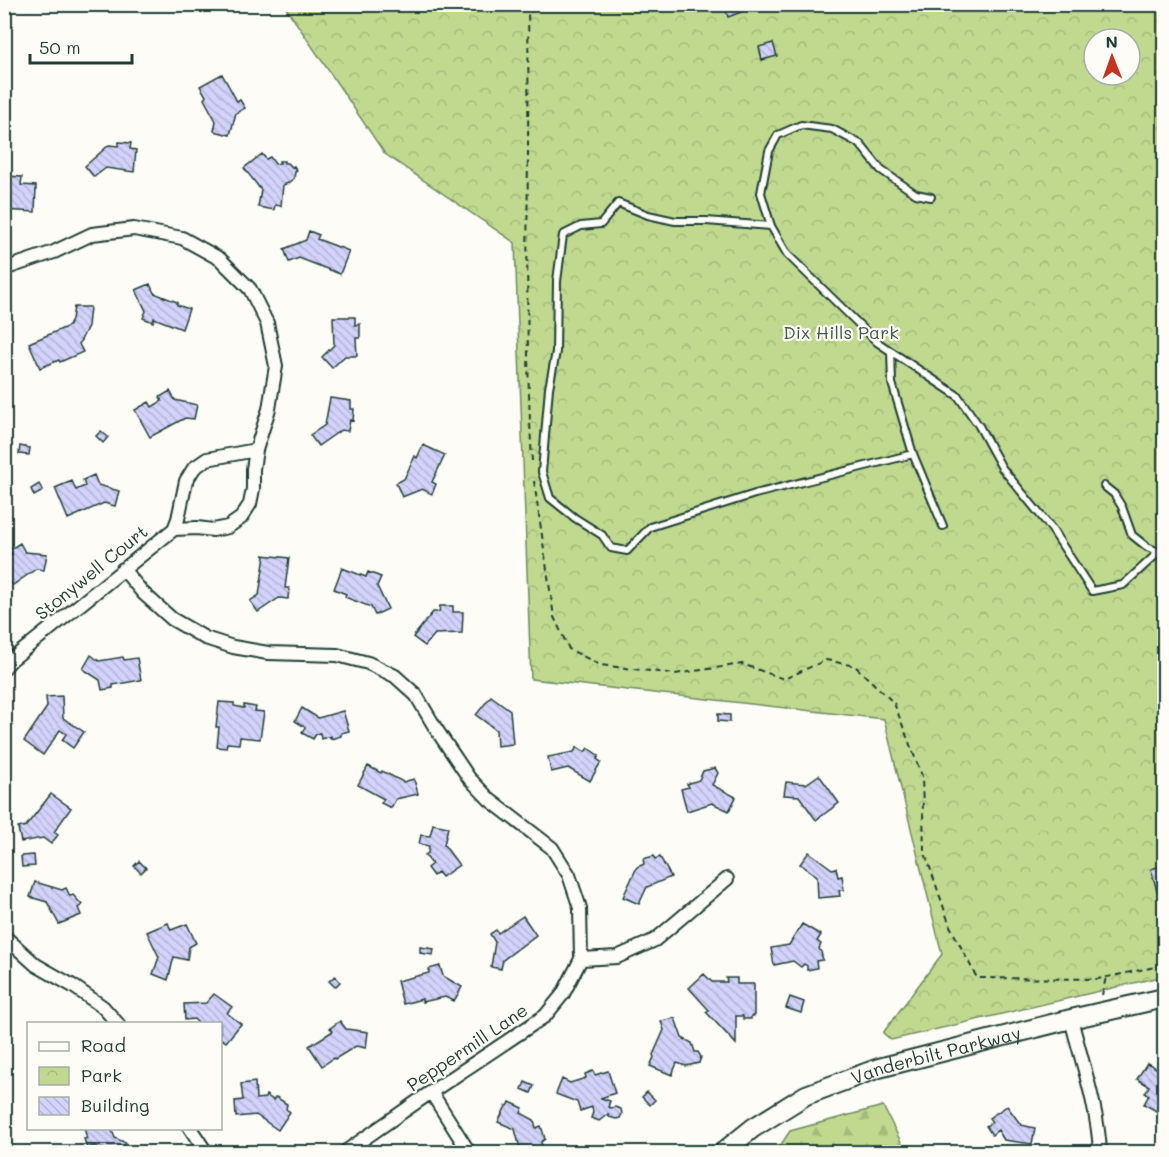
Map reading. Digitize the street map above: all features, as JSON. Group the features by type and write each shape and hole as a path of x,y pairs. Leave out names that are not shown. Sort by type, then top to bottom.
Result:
{"main road":[{"name":"Vanderbilt Parkway","path":"723,1152 753,1128 806,1095 879,1068 1164,998"}],"street":[{"name":"Stonywell Court","path":"4,270 54,252 92,234 134,229 182,238 220,259 250,289 267,323 276,366 269,408 256,450 250,504 241,518 228,527 213,530 174,529"},
{"name":"Stonywell Court","path":"4,668 174,529 186,482 194,468 207,459 256,450"},
{"name":"Peppermill Lane","path":"123,569 143,593 172,619 205,638 232,647 268,653 337,655 368,663 395,676 416,695 469,778 490,800 552,848 569,875 580,908 581,959 563,994 545,1016 345,1152"},
{"path":"581,959 617,957 655,940 727,879"},
{"path":"4,936 36,965 73,986 103,1007 117,1022"},
{"path":"1071,1019 1090,1093 1100,1152"},
{"path":"431,1092 469,1152"},
{"path":"191,1130 206,1152"}],"lane":[{"path":"931,197 916,194 881,170 860,144 832,129 801,125 778,135 769,152 761,193 771,226 787,254 877,342 958,396 980,426 1002,468 1051,528 1092,591 1123,585 1162,553 1147,547 1132,535 1122,507 1114,494 1104,486"},
{"path":"771,226 675,221 648,215 618,203 601,224 580,226 563,235 557,281 556,352 549,388 542,472 550,498 575,518 602,535 611,548 627,551 650,527 755,494 914,454"},
{"path":"891,351 892,383 914,454 943,526"}],"path":[{"path":"528,4 528,394 532,468"},
{"path":"533,479 554,617 569,649 600,664 675,675 742,664 784,679 826,660 855,666 894,703 922,776 924,850 950,926 977,978 1098,979 1164,965"}],"green space":[{"name":"Dix Hills Park","path":"284,5 1164,5 1164,976 891,1040 883,1033 942,954 884,719 531,679 515,243 385,154"},
{"path":"883,1106 906,1152 776,1152 790,1131"}],"building":[{"path":"724,4 738,4 741,12 728,17"},
{"path":"773,43 777,56 762,60 759,47"},
{"path":"222,74 237,101 240,100 245,108 236,113 230,135 214,131 216,121 200,86"},
{"path":"119,142 131,143 130,149 136,150 134,172 106,168 94,177 85,166 109,145 118,146"},
{"path":"262,154 266,159 270,157 275,164 284,161 294,166 297,171 294,178 283,185 281,206 275,205 274,210 258,207 261,190 244,168"},
{"path":"6,176 22,177 21,185 36,186 35,212 4,210 4,178"},
{"path":"309,231 319,235 317,239 349,251 340,274 299,258 289,262 284,249 306,240"},
{"path":"150,284 154,293 189,309 182,329 154,318 153,322 143,318 146,311 136,290"},
{"path":"74,307 90,307 88,326 79,344 83,352 40,368 29,343 69,326"},
{"path":"333,317 355,317 355,325 360,324 360,338 356,338 357,356 345,356 332,368 322,357 334,345"},
{"path":"170,391 175,400 197,405 194,419 185,418 150,437 135,410 149,402 152,407 162,401 160,397"},
{"path":"330,398 351,401 351,409 354,409 353,421 350,420 348,431 341,430 318,446 310,435 325,425"},
{"path":"101,431 108,437 103,443 96,436"},
{"path":"423,445 445,455 432,482 436,484 432,494 422,489 402,497 396,483 404,479"},
{"path":"20,446 30,448 29,455 19,454"},
{"path":"94,475 98,485 119,491 115,506 104,503 68,519 55,488 72,481 76,490 85,486 83,480"},
{"path":"39,484 43,491 34,496 31,489"},
{"path":"20,543 25,552 47,554 44,570 36,569 13,585 11,583 4,587 4,559 12,554 9,550"},
{"path":"263,555 289,558 285,588 289,588 288,599 279,598 258,612 250,601 259,595 265,556"},
{"path":"342,568 366,577 368,572 381,577 377,586 388,609 375,615 371,607 345,597 346,594 334,589"},
{"path":"440,606 453,606 453,612 463,612 462,633 435,634 425,646 413,637 433,612 439,612"},
{"path":"91,655 99,661 123,657 124,660 137,658 141,680 113,685 113,688 102,690 100,680 83,669"},
{"path":"62,696 63,718 84,732 73,748 62,740 66,734 60,730 43,755 24,741 47,707 46,697"},
{"path":"491,696 510,710 513,744 497,746 496,730 476,715"},
{"path":"219,702 234,703 234,706 244,708 244,705 256,707 255,711 264,712 260,739 240,737 239,744 227,743 226,748 217,747 219,727 216,727"},
{"path":"302,708 318,718 343,711 349,731 331,739 331,736 321,739 320,733 316,734 313,739 302,733 305,727 295,721"},
{"path":"718,714 730,715 730,722 718,721"},
{"path":"577,747 585,752 588,748 599,756 597,759 601,762 590,781 568,768 551,772 548,757 574,752"},
{"path":"368,766 403,782 414,779 418,794 396,799 391,808 381,803 384,799 358,785"},
{"path":"715,768 718,773 712,785 736,797 729,811 712,803 687,811 681,789 699,780 703,771"},
{"path":"819,775 839,803 816,820 799,796 784,795 786,782 806,784"},
{"path":"51,794 71,808 54,832 58,835 51,844 43,838 21,842 18,828 26,826"},
{"path":"433,824 448,827 444,845 459,865 442,877 438,872 433,876 427,868 432,864 425,855 428,853 429,846 419,844 421,835 430,836"},
{"path":"809,852 832,869 836,868 838,877 842,876 844,890 839,890 840,896 818,898 817,876 800,864"},
{"path":"34,855 35,866 22,867 21,856"},
{"path":"654,856 655,859 660,857 671,877 647,887 639,904 623,897 637,867 644,864 643,859"},
{"path":"139,861 146,868 141,873 134,866"},
{"path":"1164,865 1164,889 1157,891 1151,869"},
{"path":"35,882 62,890 66,888 70,896 73,895 82,905 78,908 81,915 59,924 47,902 30,897"},
{"path":"523,916 536,935 503,960 501,969 491,967 495,942 490,934 496,930 498,933"},
{"path":"168,923 171,930 187,924 196,943 189,947 187,960 174,957 168,980 153,974 159,957 147,932"},
{"path":"802,924 821,935 817,941 821,944 819,949 823,960 816,961 817,968 807,970 804,964 801,967 793,961 774,965 771,948 789,945"},
{"path":"420,947 434,949 433,955 420,953"},
{"path":"440,966 443,976 462,987 454,1001 445,997 422,1002 422,999 403,1004 397,981 429,973 429,969"},
{"path":"704,974 712,982 727,982 726,978 737,978 737,984 754,984 754,1016 751,1016 751,1019 743,1019 743,1016 736,1016 736,1044 706,1012 709,1010 689,988"},
{"path":"335,976 340,982 335,987 329,981"},
{"path":"214,994 232,1007 227,1013 241,1024 226,1042 222,1039 222,1022 185,1020 184,1004 206,1003"},
{"path":"790,997 804,1002 801,1013 786,1008"},
{"path":"675,1018 682,1038 692,1043 695,1052 698,1052 701,1057 699,1063 686,1066 677,1063 672,1075 650,1066 664,1030 661,1021"},
{"path":"340,1021 346,1029 368,1032 366,1048 356,1046 322,1066 309,1046 333,1031 330,1028"},
{"path":"1147,1063 1162,1071 1160,1074 1164,1076 1163,1115 1144,1104 1149,1095 1145,1093 1149,1086 1137,1079"},
{"path":"593,1071 595,1075 608,1071 615,1093 601,1098 610,1101 608,1107 621,1109 620,1118 609,1117 608,1114 599,1121 591,1118 592,1107 580,1111 577,1102 556,1094 562,1079 570,1083 586,1078 585,1074"},
{"path":"255,1082 256,1099 265,1098 266,1095 273,1100 276,1097 287,1104 286,1109 290,1112 278,1130 256,1115 236,1117 235,1101 243,1100 241,1084"},
{"path":"525,1082 534,1086 531,1093 522,1089"},
{"path":"647,1092 655,1100 650,1105 642,1097"},
{"path":"510,1102 523,1108 521,1113 534,1120 536,1128 541,1126 545,1139 541,1142 542,1146 521,1152 515,1129 498,1122"},
{"path":"1007,1106 1021,1125 1035,1128 1032,1144 1004,1140 998,1130 992,1135 986,1126 992,1122 989,1118"},
{"path":"85,1130 112,1130 115,1138 126,1143 120,1152 111,1152 94,1146 87,1148 84,1139 87,1138"},
{"path":"1164,1144 1164,1152 1150,1152"}]}
